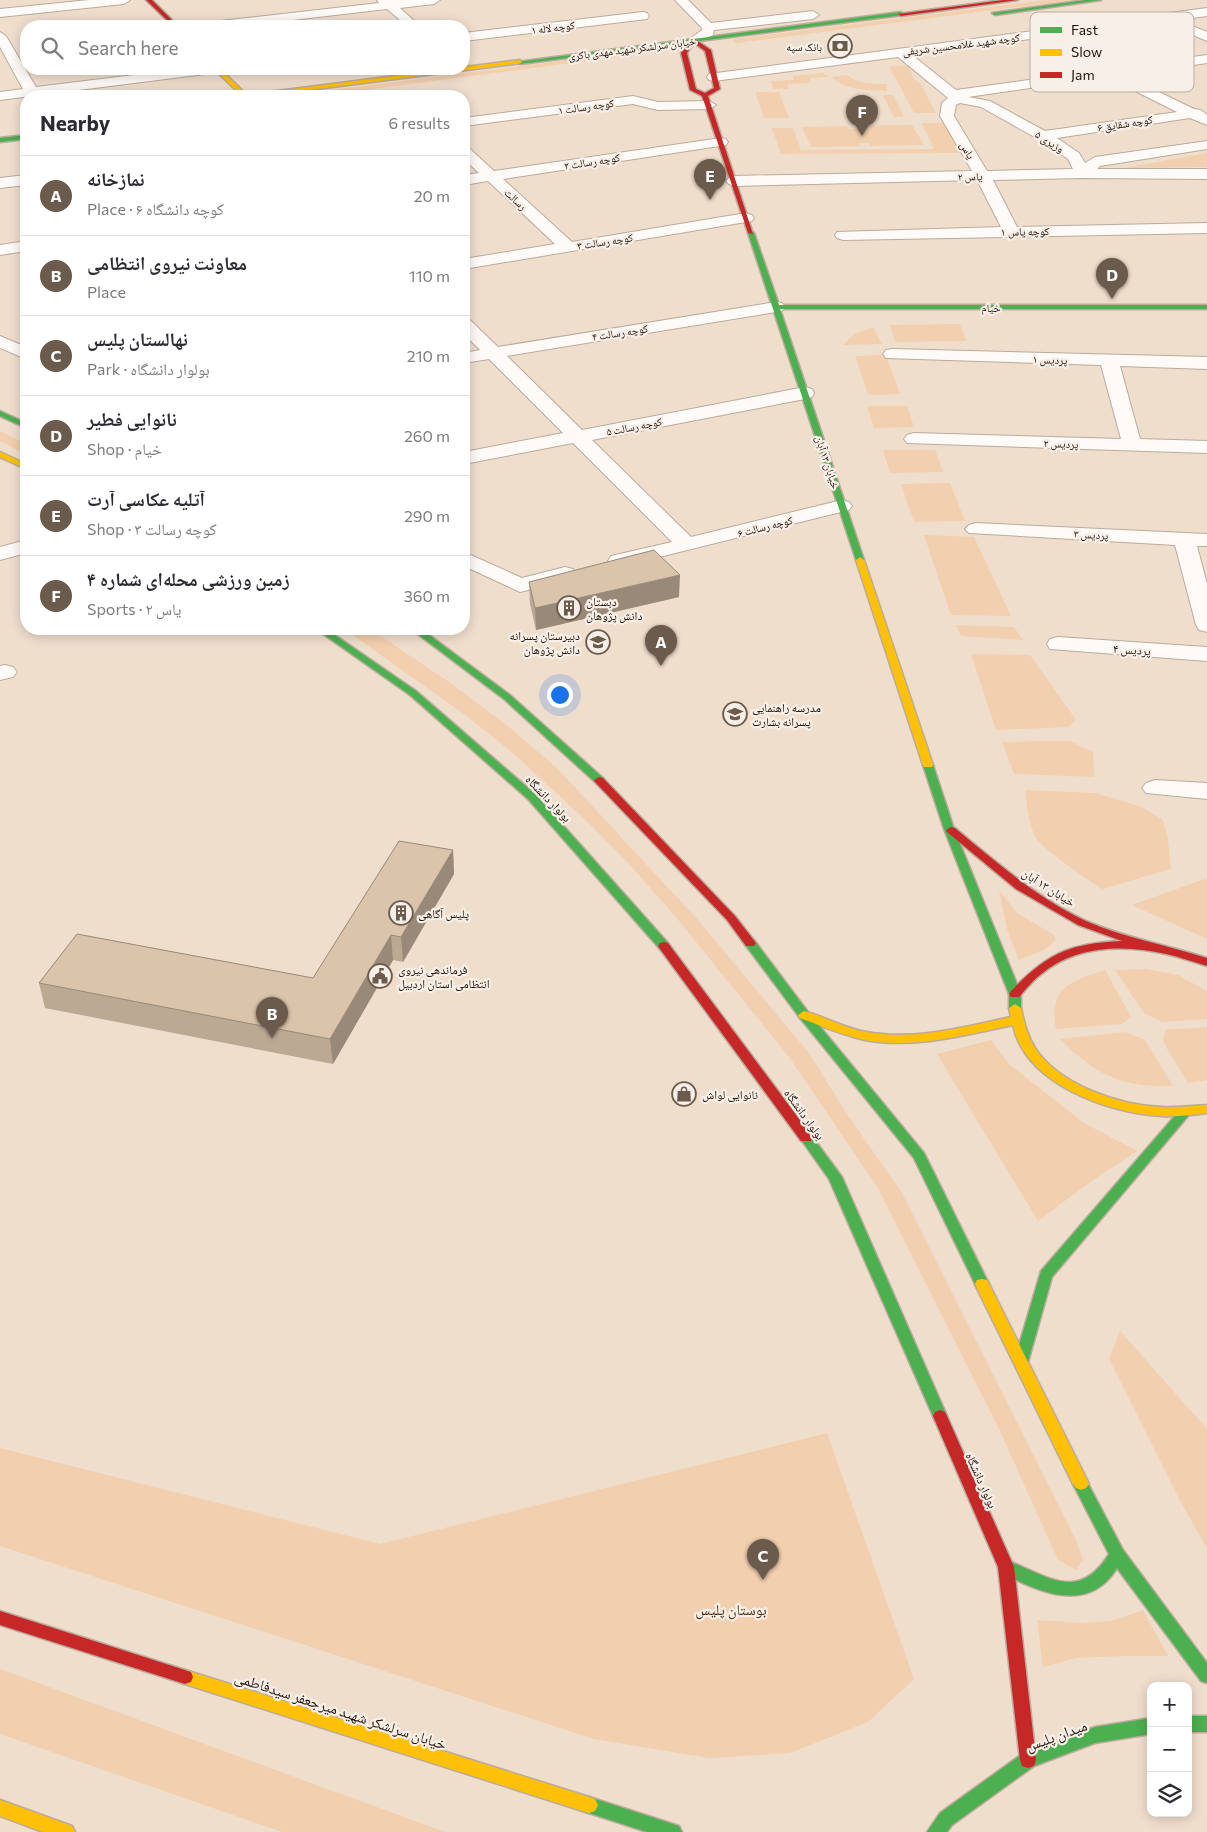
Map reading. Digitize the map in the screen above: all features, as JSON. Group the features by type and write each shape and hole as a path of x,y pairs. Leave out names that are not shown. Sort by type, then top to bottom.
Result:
{"main road":[{"path":"150,0 170,20"},
{"name":"خیابان سرلشکر شهید مهدی باکری","path":"470,68 1009,0"},
{"name":"خیابان سرلشکر شهید مهدی باکری","path":"679,54 1098,0"},
{"path":"679,54 693,40 708,50 718,90 707,100"},
{"name":"خیابان ۱۳ آبان","path":"679,54 694,90 707,100 950,829 1014,994 1016,1020 1021,1035 1038,1060 1065,1083 1101,1100 1142,1111 1184,1113 1207,1109"},
{"path":"224,75 240,90"},
{"name":"خیابان سرلشکر شهید مهدی باکری","path":"295,90 414,75"},
{"path":"0,140 20,137"},
{"name":"خیام","path":"776,307 1207,307"},
{"path":"0,413 20,423"},
{"name":"بولوار دانشگاه","path":"329,635 413,693 532,797 660,940 835,1177 1006,1567 1028,1760"},
{"path":"423,635 507,697 595,776 731,918 804,1015 919,1156 1117,1555 1207,1676"},
{"name":"خیابان ۱۳ آبان","path":"950,829 1020,887 1082,923 1147,946"},
{"path":"1014,994 1044,965 1073,951 1108,945 1147,946 1177,952 1207,962"},
{"path":"804,1015 865,1036 896,1039 926,1038 1016,1020"},
{"path":"1021,1362 1046,1274 1184,1113"},
{"path":"1006,1567 1040,1584 1074,1592 1100,1578 1117,1555"},
{"name":"خیابان سرلشکر شهید میرجعفر سیدفاطمی","path":"0,1618 673,1832"},
{"path":"1192,1724 1207,1724"},
{"name":"میدان پلیس","path":"936,1832 946,1819 1028,1760 1095,1735 1147,1727"},
{"path":"0,1808 66,1832"},
{"path":"601,1808 618,1826"}],"street":[{"path":"0,13 124,0"},
{"path":"257,20 386,3 434,0"},
{"path":"681,0 708,27"},
{"path":"386,3 407,20"},
{"path":"793,4 829,23"},
{"name":"کوچه شهید غلامحسین شریفی","path":"1194,14 1207,12"},
{"path":"708,27 813,15"},
{"name":"کوچه لاله ۱","path":"470,36 643,16"},
{"path":"693,40 708,32 708,27"},
{"path":"1194,31 1207,37"},
{"name":"کوچه شهید غلامحسین شریفی","path":"714,77 1030,35"},
{"path":"2,41 20,46"},
{"path":"2,41 20,72"},
{"name":"وزیری ۵","path":"900,52 955,97 985,104 1043,136 1074,156 1083,173"},
{"path":"1194,61 1207,59"},
{"path":"22,75 31,90"},
{"path":"48,90 166,75"},
{"path":"955,97 1030,85"},
{"path":"1147,92 1207,121"},
{"path":"0,96 20,94"},
{"name":"یاس","path":"955,97 950,103 947,116 984,176 1011,232"},
{"name":"کوچه رسالت ۱","path":"470,121 633,100 658,106 707,100"},
{"name":"کوچه شقایق ۶","path":"1043,136 1207,111"},
{"name":"کوچه رسالت ۲","path":"470,179 721,142"},
{"path":"1083,173 1095,162 1207,145"},
{"name":"رسالت","path":"470,156 568,247"},
{"name":"یاس ۲","path":"734,181 1083,173 1207,174"},
{"path":"0,183 20,181"},
{"name":"کوچه رسالت ۳","path":"470,263 746,218"},
{"name":"کوچه یاس ۱","path":"843,235 1207,228"},
{"path":"0,250 20,247"},
{"name":"کوچه رسالت ۴","path":"470,357 776,307"},
{"path":"470,330 687,545"},
{"path":"0,339 20,334"},
{"path":"0,339 20,351"},
{"name":"پردیس ۱","path":"892,354 1207,363"},
{"path":"1109,361 1132,444"},
{"name":"کوچه رسالت ۵","path":"470,457 804,394"},
{"name":"پردیس ۲","path":"914,439 1207,447"},
{"name":"کوچه رسالت ۶","path":"470,561 520,585 842,506"},
{"name":"پردیس ۳","path":"976,529 1207,540"},
{"path":"1184,539 1207,625"},
{"path":"0,554 20,548"},
{"name":"پردیس ۴","path":"1058,644 1207,654"},
{"path":"1154,788 1207,791"}],"green space":[{"path":"1046,0 1073,0 732,42 735,39"},
{"path":"669,47 679,49 365,90 332,90 450,75 470,75 470,72"},
{"path":"889,66 909,66 913,78 921,85 936,113 914,113"},
{"path":"823,73 829,77 809,78 811,83 787,84 789,89 773,89 771,81 793,80 793,76"},
{"path":"847,75 860,82 886,84 887,91 850,87 831,77"},
{"path":"755,92 779,92 789,118 764,118"},
{"path":"883,95 893,95 904,117 894,117"},
{"path":"922,123 945,123 961,153 781,154 772,128 793,128 801,150 934,149"},
{"path":"912,125 924,145 870,146 869,143 859,143 860,146 811,147 802,127 848,126 849,129 859,129 858,126"},
{"path":"1207,153 1207,167 1124,168"},
{"path":"960,324 966,341 895,342 890,325"},
{"path":"873,327 882,344 843,345 854,334"},
{"path":"886,355 900,394 868,395 855,356"},
{"path":"867,406 907,406 914,427 874,428"},
{"path":"0,431 20,441 20,452 0,441"},
{"path":"883,450 935,450 943,472 890,473"},
{"path":"950,483 965,521 914,522 901,484"},
{"path":"924,535 974,537 1011,616 951,615"},
{"path":"956,625 1014,627 1023,640 961,636"},
{"path":"352,635 379,635 449,682 509,727 558,769 698,920 809,1053 847,1114 902,1193 1076,1540 1083,1560 1076,1570 1058,1560 1001,1433 878,1188 789,1057 680,922 632,867 590,824 514,754 464,714"},
{"path":"971,654 1030,655 1076,720 1068,727 996,730"},
{"path":"1070,741 1093,752 1094,777 1014,774 1002,742"},
{"path":"1025,790 1095,793 1142,807 1163,820 1168,840 1171,869 1102,889 1055,856 1039,842 1031,825"},
{"path":"1207,878 1207,939 1132,905"},
{"path":"999,890 1017,913 1054,935 1055,941 1044,950 1019,960 1007,929"},
{"path":"1147,969 1178,975 1207,991 1207,1019 1163,1022 1144,1013 1115,970"},
{"path":"1105,970 1131,1017 1122,1024 1056,1029 1055,1004 1064,988 1081,978"},
{"path":"1207,1027 1207,1080 1188,1083 1163,1042 1165,1030"},
{"path":"1126,1032 1145,1040 1173,1086 1139,1085 1111,1077 1086,1062 1060,1039"},
{"path":"991,1040 1009,1064 1084,1123 1137,1151 1093,1180 1038,1221 937,1054"},
{"path":"1120,1331 1207,1429 1207,1548 1180,1501 1109,1359"},
{"name":"بوستان پلیس","path":"827,1433 914,1679 868,1722 790,1753 710,1758 594,1739 0,1546 0,1448 380,1544"},
{"path":"1143,1610 1168,1656 1076,1658 1043,1667 1037,1620 1082,1623 1111,1621"},
{"path":"0,1669 445,1832 282,1832 0,1734"}],"building":[{"path":"654,550 680,575 535,608 529,582"},
{"path":"399,841 453,850 401,937 391,935 330,1039 39,983 77,934 313,978"}],"traffic: fast":[{"path":"995,13 1098,0"},
{"path":"520,62 901,14"},
{"path":"0,140 20,138"},
{"path":"751,233 860,560"},
{"path":"776,307 1207,307"},
{"path":"0,413 20,423"},
{"path":"329,635 413,693 532,797 664,946"},
{"path":"423,635 507,697 599,780"},
{"path":"928,765 949,829 1015,994 1015,1008"},
{"path":"750,943 804,1015 919,1156 982,1284"},
{"path":"1021,1362 1046,1275 1184,1113"},
{"path":"806,1138 835,1177 940,1416"},
{"path":"1081,1484 1117,1555 1207,1676"},
{"path":"1006,1567 1030,1579 1055,1588 1081,1588 1093,1583 1104,1574 1117,1555"},
{"path":"1192,1724 1207,1724"},
{"path":"936,1832 946,1819 1028,1760 1095,1735 1147,1727"},
{"path":"589,1805 673,1832"}],"traffic: slow":[{"path":"470,68 520,62"},
{"path":"223,75 239,90"},
{"path":"297,90 416,75"},
{"path":"0,454 20,464"},
{"path":"860,560 928,765"},
{"path":"1015,1008 1020,1031 1031,1052 1046,1068 1065,1082 1109,1102 1132,1108 1167,1112 1207,1109"},
{"path":"804,1015 835,1027 867,1036 904,1039 961,1032 1016,1020"},
{"path":"982,1284 1081,1484"},
{"path":"185,1677 589,1805"},
{"path":"0,1808 66,1832"}],"traffic: jam":[{"path":"149,0 170,20"},
{"path":"901,14 1015,0"},
{"path":"705,95 717,89 708,50 693,40 684,53 693,90 705,95 751,233"},
{"path":"599,780 731,918 750,943"},
{"path":"951,830 1020,887 1082,923 1147,946"},
{"path":"1015,994 1039,970 1061,956 1081,949 1102,945 1145,946 1187,955 1207,962"},
{"path":"664,946 806,1138"},
{"path":"940,1416 1006,1567 1028,1760"},
{"path":"0,1618 185,1677"}],"place":[{"name":"بانک سپه","path":"840,46"},
{"name":"زمین ورزشی محله‌ای شماره ۴","path":"862,136"},
{"name":"آتلیه عکاسی آرت","path":"710,200"},
{"name":"نانوایی فطیر","path":"1112,299"},
{"name":"دبستان دانش پژوهان","path":"569,608"},
{"name":"دبیرستان پسرانه دانش پژوهان","path":"598,642"},
{"name":"نمازخانه","path":"661,666"},
{"name":"مدرسه راهنمایی پسرانه بشارت","path":"735,714"},
{"name":"پلیس آگاهی","path":"401,913"},
{"name":"فرماندهی نیروی انتظامی استان اردبیل","path":"380,976"},
{"name":"معاونت نیروی انتظامی","path":"272,1038"},
{"name":"نانوایی لواش","path":"684,1094"},
{"name":"نهالستان پلیس","path":"763,1580"}]}
